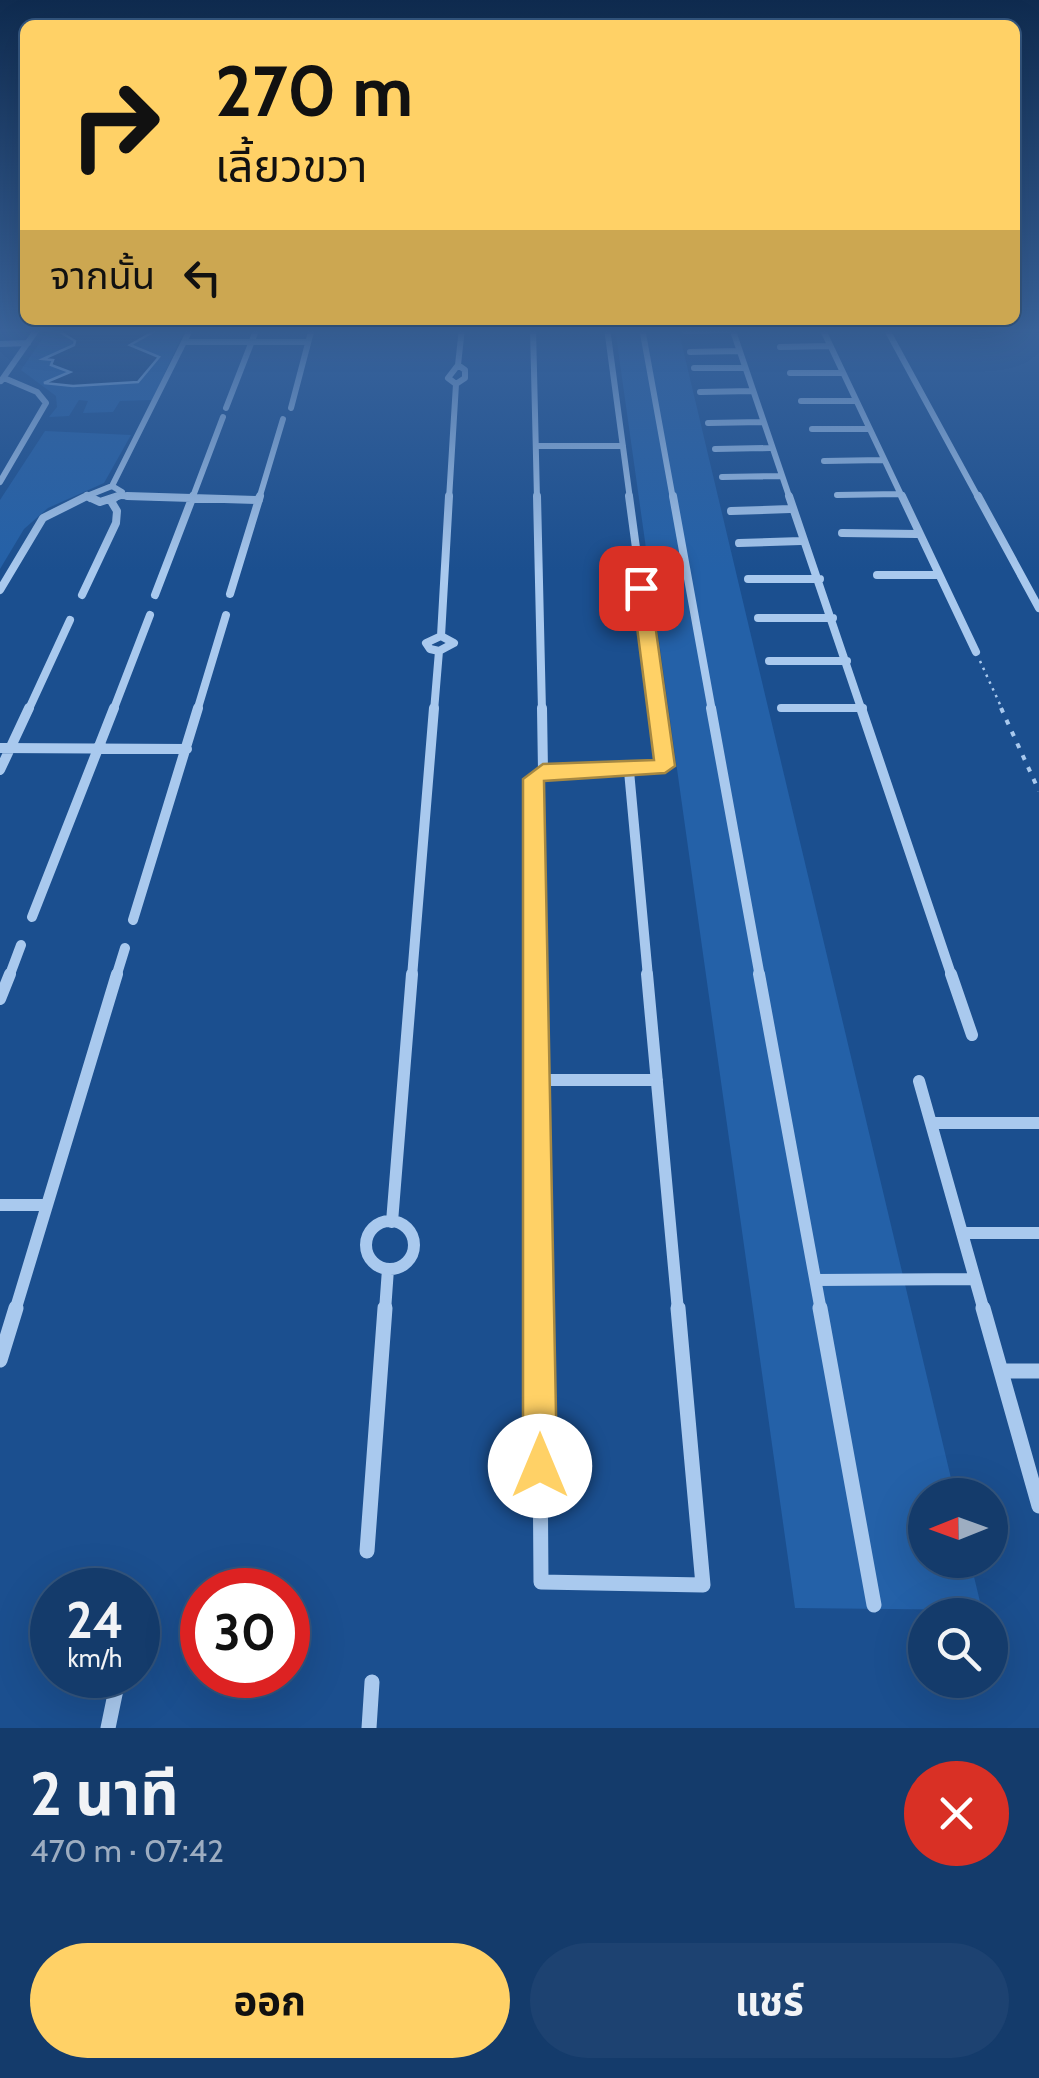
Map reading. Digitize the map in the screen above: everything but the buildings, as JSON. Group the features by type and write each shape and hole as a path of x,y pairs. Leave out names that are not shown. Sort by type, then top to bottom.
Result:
{"street":[{"path":"0,482 45,409"},
{"path":"0,590 44,518 112,486 151,409"},
{"path":"155,595 226,409"},
{"path":"440,636 454,409"},
{"path":"536,409 543,771"},
{"path":"618,409 665,766 629,771 543,771 534,779 541,1582 703,1585 629,771"},
{"path":"657,409 874,1605"},
{"path":"758,409 801,542 820,579 972,1035"},
{"path":"859,409 976,652"},
{"path":"930,409 1039,608"},
{"path":"230,594 284,419"},
{"path":"708,423 762,422"},
{"path":"812,429 868,429"},
{"path":"538,446 623,446"},
{"path":"715,449 770,448"},
{"path":"824,460 883,460"},
{"path":"722,477 780,476"},
{"path":"112,486 122,492 120,496"},
{"path":"838,495 898,494"},
{"path":"87,496 98,502 120,496 259,500"},
{"path":"82,595 116,523 117,511 111,501"},
{"path":"731,510 790,510"},
{"path":"842,533 917,534"},
{"path":"739,543 801,542"},
{"path":"877,576 937,575"},
{"path":"748,579 820,579"},
{"path":"32,917 150,615"},
{"path":"133,920 226,615"},
{"path":"758,618 833,618"},
{"path":"0,770 5,748 70,620"},
{"path":"439,651 426,643 440,636"},
{"path":"439,651 454,643 440,636"},
{"path":"392,1222 439,651"},
{"path":"769,662 848,661"},
{"path":"781,708 863,708"},
{"path":"5,748 187,749"},
{"path":"0,999 20,945"},
{"path":"0,1360 125,948"},
{"path":"536,1080 657,1080"},
{"path":"919,1081 1039,1506"},
{"path":"931,1122 1039,1122"},
{"path":"0,1205 48,1205"},
{"path":"392,1222 410,1228 416,1245 408,1262 388,1269 370,1262 364,1245 373,1229 392,1222"},
{"path":"962,1233 1039,1233"},
{"path":"366,1551 388,1269"},
{"path":"816,1280 975,1280"},
{"path":"1001,1371 1039,1371"},
{"path":"369,1728 372,1682"},
{"path":"108,1728 114,1698"}],"path":[{"path":"976,652 1039,791"}],"shaded area":[{"path":"56,409 74,409 69,416 49,417"},
{"path":"85,409 115,409 113,412 83,413"},
{"path":"626,409 697,409 951,1478 908,1478 908,1578 974,1578 979,1598 908,1598 908,1609 795,1608"},
{"path":"45,431 131,435 104,483 48,508 24,529 0,569 0,500"}],"route":[{"path":"540,1466 534,779 543,771 656,770 665,766 641,588"}]}
